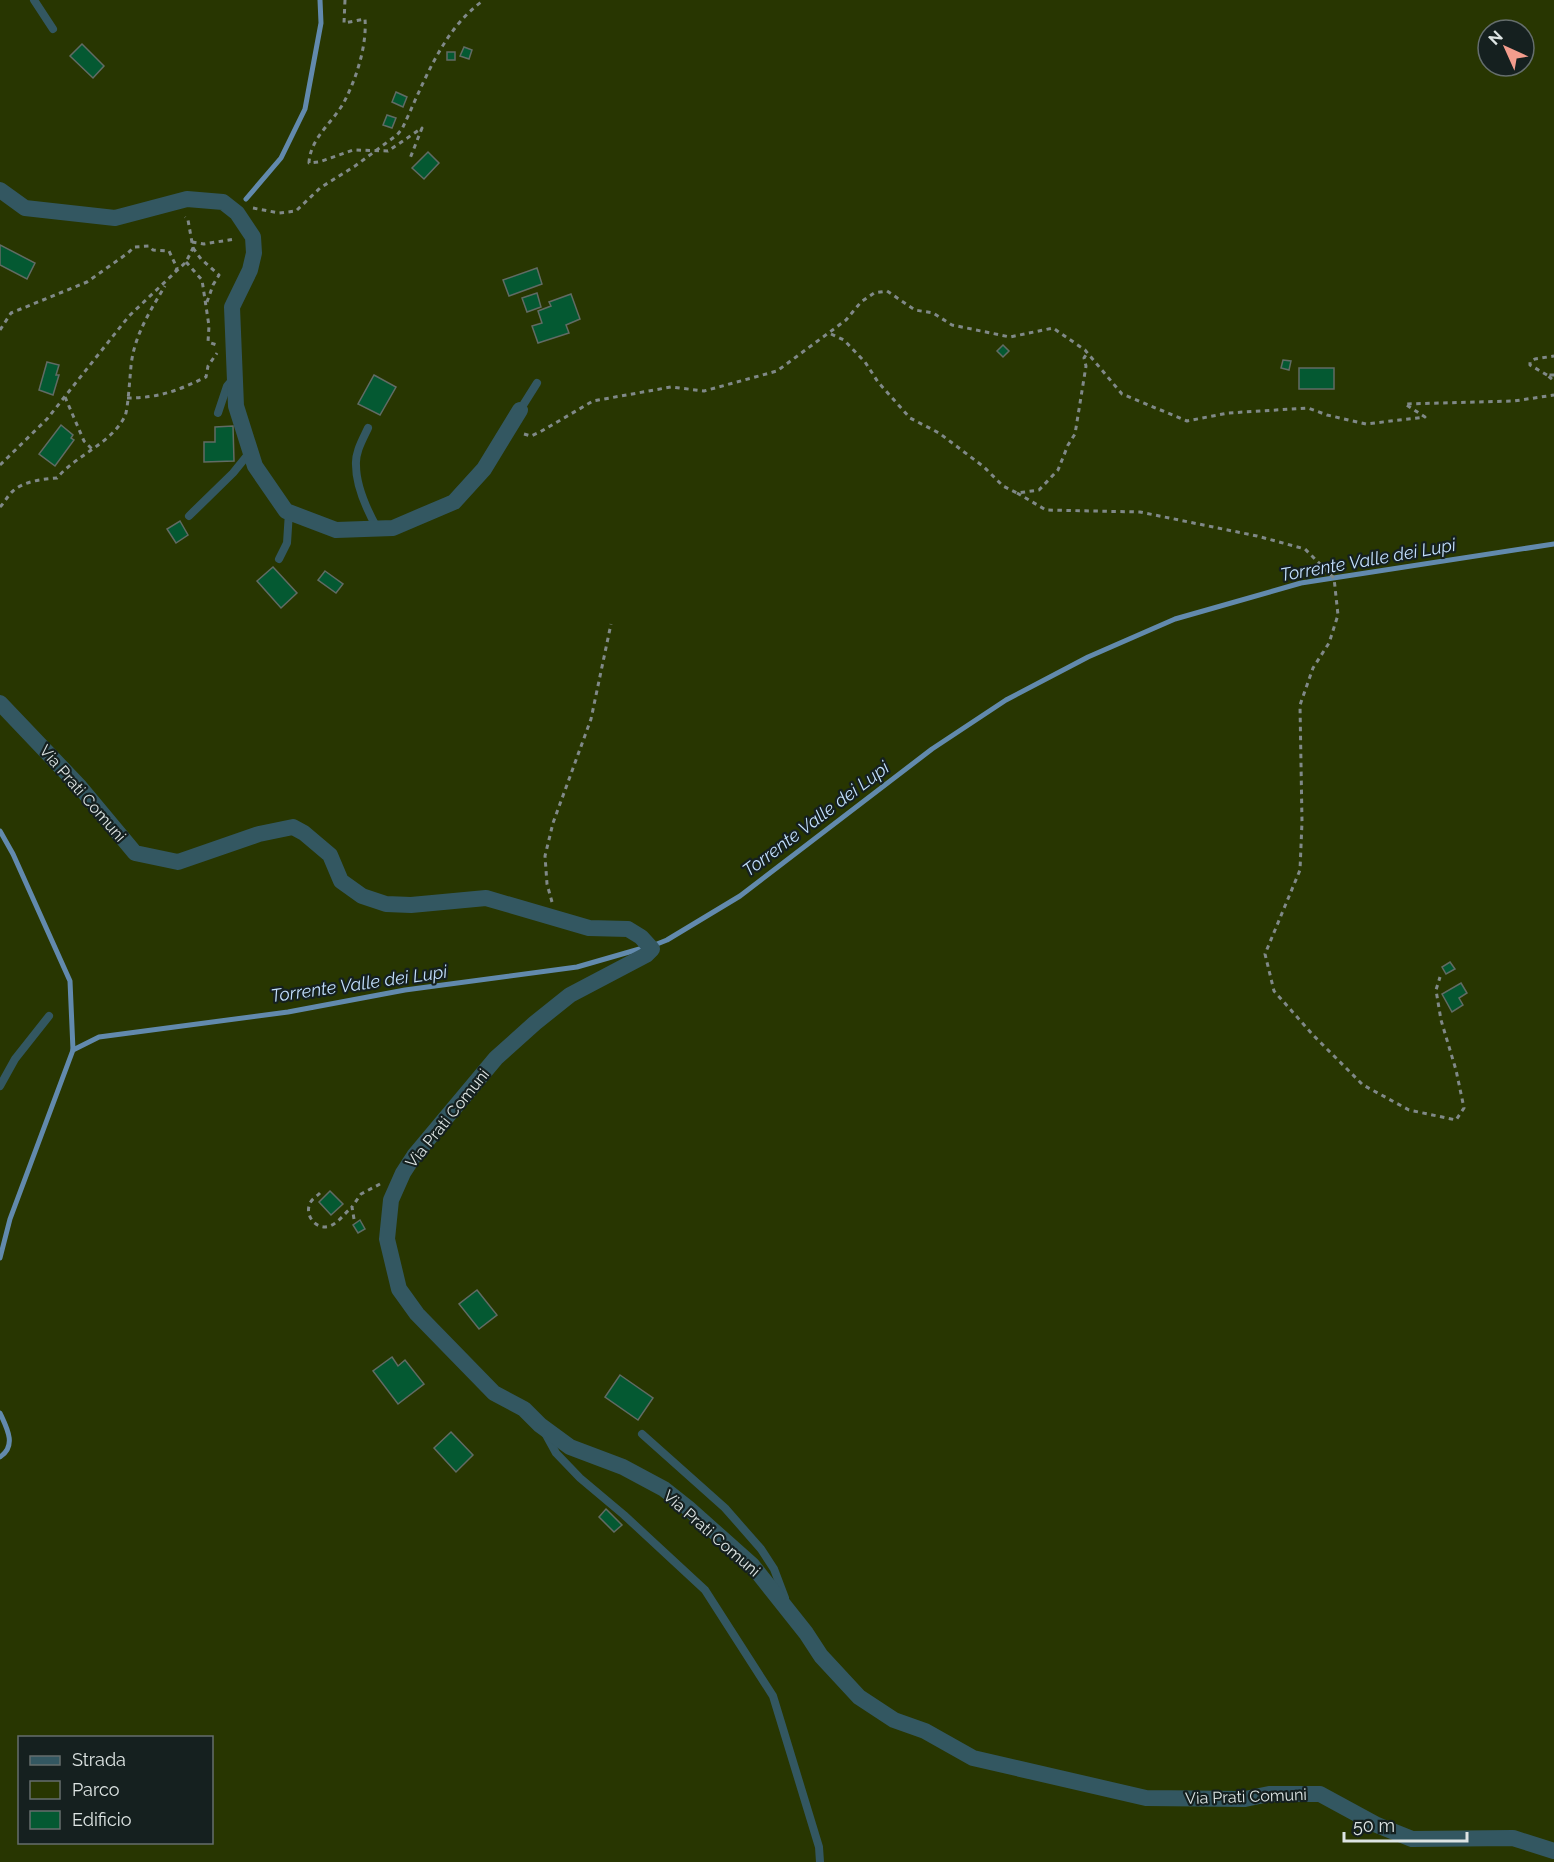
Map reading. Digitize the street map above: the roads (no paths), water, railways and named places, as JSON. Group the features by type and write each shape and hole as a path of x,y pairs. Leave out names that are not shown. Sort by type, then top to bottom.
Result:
{"street":[{"path":"0,190 25,208 115,218 187,199 225,204 237,213 251,234 254,253 250,270 232,307 236,406 255,466 289,511 336,530 378,529 393,528 454,502 484,469 520,410"},
{"name":"Via Prati Comuni","path":"0,703 80,788 135,853 178,862 259,834 293,827 304,833 330,855 341,881 362,896 386,904 486,898 589,928 628,929 648,942 652,949 651,952 570,995 496,1058 414,1156 403,1173 392,1200 387,1239 399,1289 417,1314 494,1393 524,1409 540,1425 570,1447 623,1467 664,1489 752,1565 791,1613 821,1656 859,1697 894,1720 925,1731 973,1758 1146,1798 1245,1799 1269,1794 1320,1794 1377,1825 1412,1839 1513,1838 1554,1851"}],"lane":[{"path":"34,0 53,30"},
{"path":"218,413 228,386 235,376"},
{"path":"520,410 537,384"},
{"path":"368,428 361,442 356,464 369,513 378,529"},
{"path":"189,516 251,452"},
{"path":"279,559 287,543 289,511"},
{"path":"0,1086 15,1059 49,1016"},
{"path":"540,1425 556,1453 580,1478 624,1515 705,1590 761,1677 773,1696 819,1847 819,1862"},
{"path":"642,1434 724,1508 761,1549 774,1569 791,1613"}],"waterway":[{"path":"246,199 281,158 305,109 321,23 320,0"},
{"name":"Torrente Valle dei Lupi","path":"652,946 667,940 740,896 932,749 1006,700 1088,657 1175,619 1301,583 1554,544"},
{"path":"0,831 13,854 70,981 73,1050 10,1219 0,1258"},
{"name":"Torrente Valle dei Lupi","path":"73,1050 99,1037 288,1012 405,990 577,967 643,948"},
{"path":"0,1413 9,1436 8,1448 0,1457"}]}
